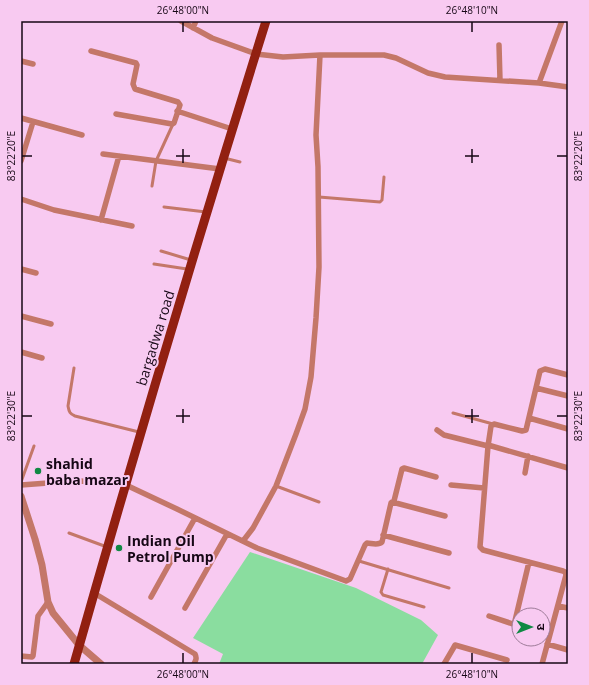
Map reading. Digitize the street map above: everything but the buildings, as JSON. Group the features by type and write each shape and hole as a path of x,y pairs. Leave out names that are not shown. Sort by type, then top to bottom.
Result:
{"main road":[{"name":"bargadwa road","path":"74,664 191,265 266,21"}],"street":[{"path":"181,21 212,38 256,54 283,58 320,55 389,56 422,70 445,77 539,83 568,87"},
{"path":"193,28 196,21"},
{"path":"539,83 562,21"},
{"path":"499,45 500,80"},
{"path":"91,51 136,63 137,65 133,84 136,89 178,102 180,105 174,123 172,124 116,114"},
{"path":"242,541 253,528 276,486 305,408 312,377 319,267 319,197 316,135 320,55"},
{"path":"21,61 33,64"},
{"path":"177,111 232,129"},
{"path":"21,118 82,135"},
{"path":"21,161 33,122"},
{"path":"103,154 220,169"},
{"path":"101,220 119,156"},
{"path":"21,199 54,210 132,226"},
{"path":"21,269 36,273"},
{"path":"21,316 51,324"},
{"path":"21,352 42,358"},
{"path":"551,632 566,572 483,550 480,547 484,488 491,426 494,424 524,432 527,429 536,388 542,370 568,375"},
{"path":"536,388 568,396"},
{"path":"529,418 568,429"},
{"path":"437,430 444,435 528,456 568,468"},
{"path":"525,473 528,456"},
{"path":"21,483 126,483 262,550 346,580 350,579 366,543 380,544 382,542 391,502 394,501 402,469 404,468 436,477"},
{"path":"451,485 484,488"},
{"path":"22,499 42,565 46,605 80,644 101,664"},
{"path":"394,501 445,516"},
{"path":"151,597 195,518"},
{"path":"184,608 228,534"},
{"path":"383,534 449,553"},
{"path":"520,607 529,562"},
{"path":"94,593 195,654 196,659 194,664"},
{"path":"21,656 30,658 33,656 37,618 46,605"},
{"path":"558,606 568,608"},
{"path":"489,616 511,624"},
{"path":"445,664 455,645 507,660"},
{"path":"551,645 568,650"},
{"path":"542,664 546,647"}],"lane":[{"path":"152,186 156,161 174,123"},
{"path":"223,158 240,162"},
{"path":"319,197 381,202 384,177"},
{"path":"164,207 207,212"},
{"path":"160,251 191,265"},
{"path":"154,264 191,265"},
{"path":"74,368 68,406 71,414 141,433"},
{"path":"453,413 494,424"},
{"path":"21,483 34,446"},
{"path":"276,486 319,502"},
{"path":"69,533 108,547"},
{"path":"358,560 449,588"},
{"path":"388,569 381,592 383,595 424,607"}],"green space":[{"path":"250,552 356,588 421,620 438,635 422,664 219,664 223,654 193,638"}],"place":[{"name":"shahid baba mazar","path":"38,471"},
{"name":"Indian Oil Petrol Pump","path":"119,548"}]}
